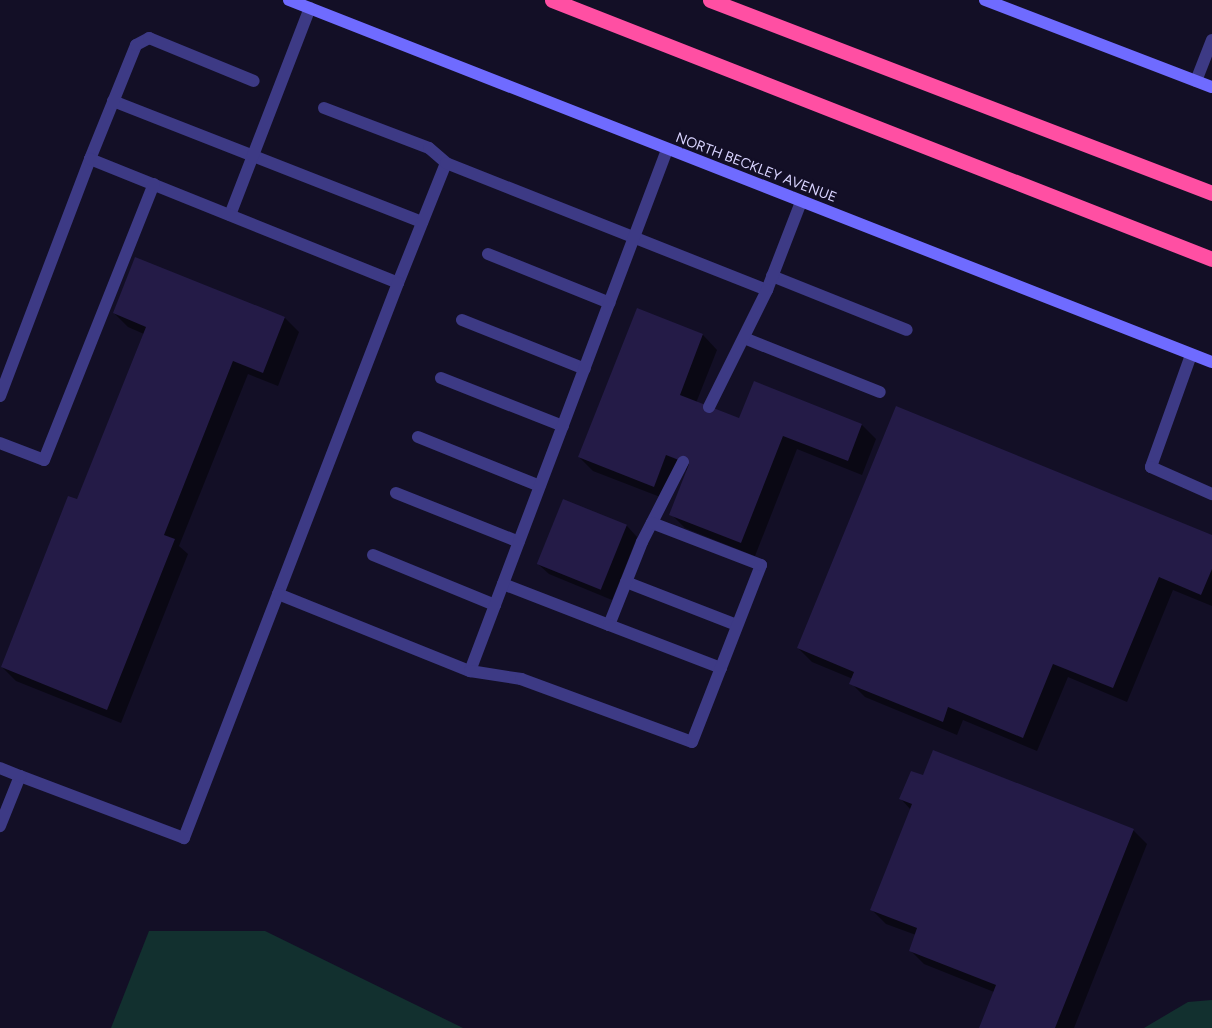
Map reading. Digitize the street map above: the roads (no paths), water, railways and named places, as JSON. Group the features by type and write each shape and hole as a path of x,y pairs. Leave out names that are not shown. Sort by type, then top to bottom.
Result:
{"highway":[{"path":"552,0 1212,259"},
{"path":"710,0 1212,193"}],"main road":[{"name":"NORTH BECKLEY AVENUE","path":"289,0 667,150 1212,362"},
{"path":"984,0 1212,87"}],"lane":[{"path":"230,215 310,8"},
{"path":"0,396 90,159 136,45 150,38 254,80"},
{"path":"1196,81 1212,40"},
{"path":"114,100 422,222"},
{"path":"324,108 429,148 446,163 767,290"},
{"path":"470,671 667,150"},
{"path":"90,159 398,283"},
{"path":"0,768 184,838 446,163"},
{"path":"0,443 44,460 154,184"},
{"path":"710,407 767,290 801,202"},
{"path":"488,254 610,302"},
{"path":"772,276 907,330"},
{"path":"462,320 585,369"},
{"path":"744,338 880,392"},
{"path":"1191,355 1151,467 1212,494"},
{"path":"441,378 563,426"},
{"path":"418,437 540,486"},
{"path":"609,625 652,523 683,462"},
{"path":"396,493 519,542"},
{"path":"278,594 470,671 521,679 692,742 761,565 652,523"},
{"path":"373,555 495,605"},
{"path":"626,582 737,625"},
{"path":"503,584 721,668"},
{"path":"0,826 20,776"}]}
